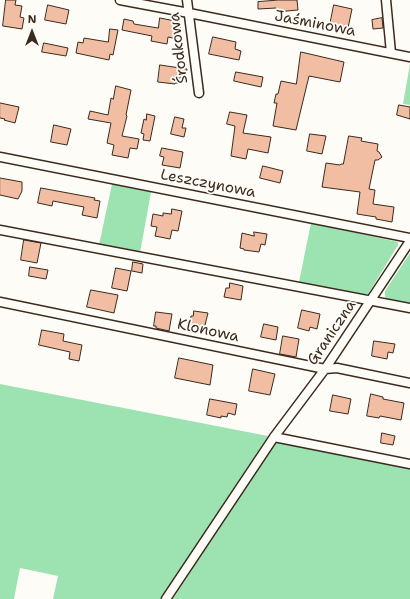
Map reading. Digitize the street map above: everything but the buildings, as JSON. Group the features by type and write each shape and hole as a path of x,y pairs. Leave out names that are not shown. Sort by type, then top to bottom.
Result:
{"street":[{"name":"Jaśminowa","path":"120,0 189,12 410,57"},
{"name":"Środkowa","path":"187,0 198,93"},
{"path":"386,0 391,53"},
{"name":"Leszczynowa","path":"0,158 410,240"},
{"path":"0,230 410,308"},
{"name":"Graniczna","path":"166,599 274,437 325,369 410,240"},
{"name":"Klonowa","path":"0,302 325,369 337,368 410,382"},
{"path":"274,437 410,464"}],"green space":[{"path":"410,64 410,105 403,104"},
{"path":"112,184 151,192 140,253 99,245"},
{"path":"311,223 398,242 398,245 368,294 363,295 299,282"},
{"path":"410,253 410,304 389,300 385,297 385,291"},
{"path":"0,384 268,436 161,599 53,599 58,576 20,568 14,599 0,599"},
{"path":"276,441 410,468 410,599 173,599"}]}
